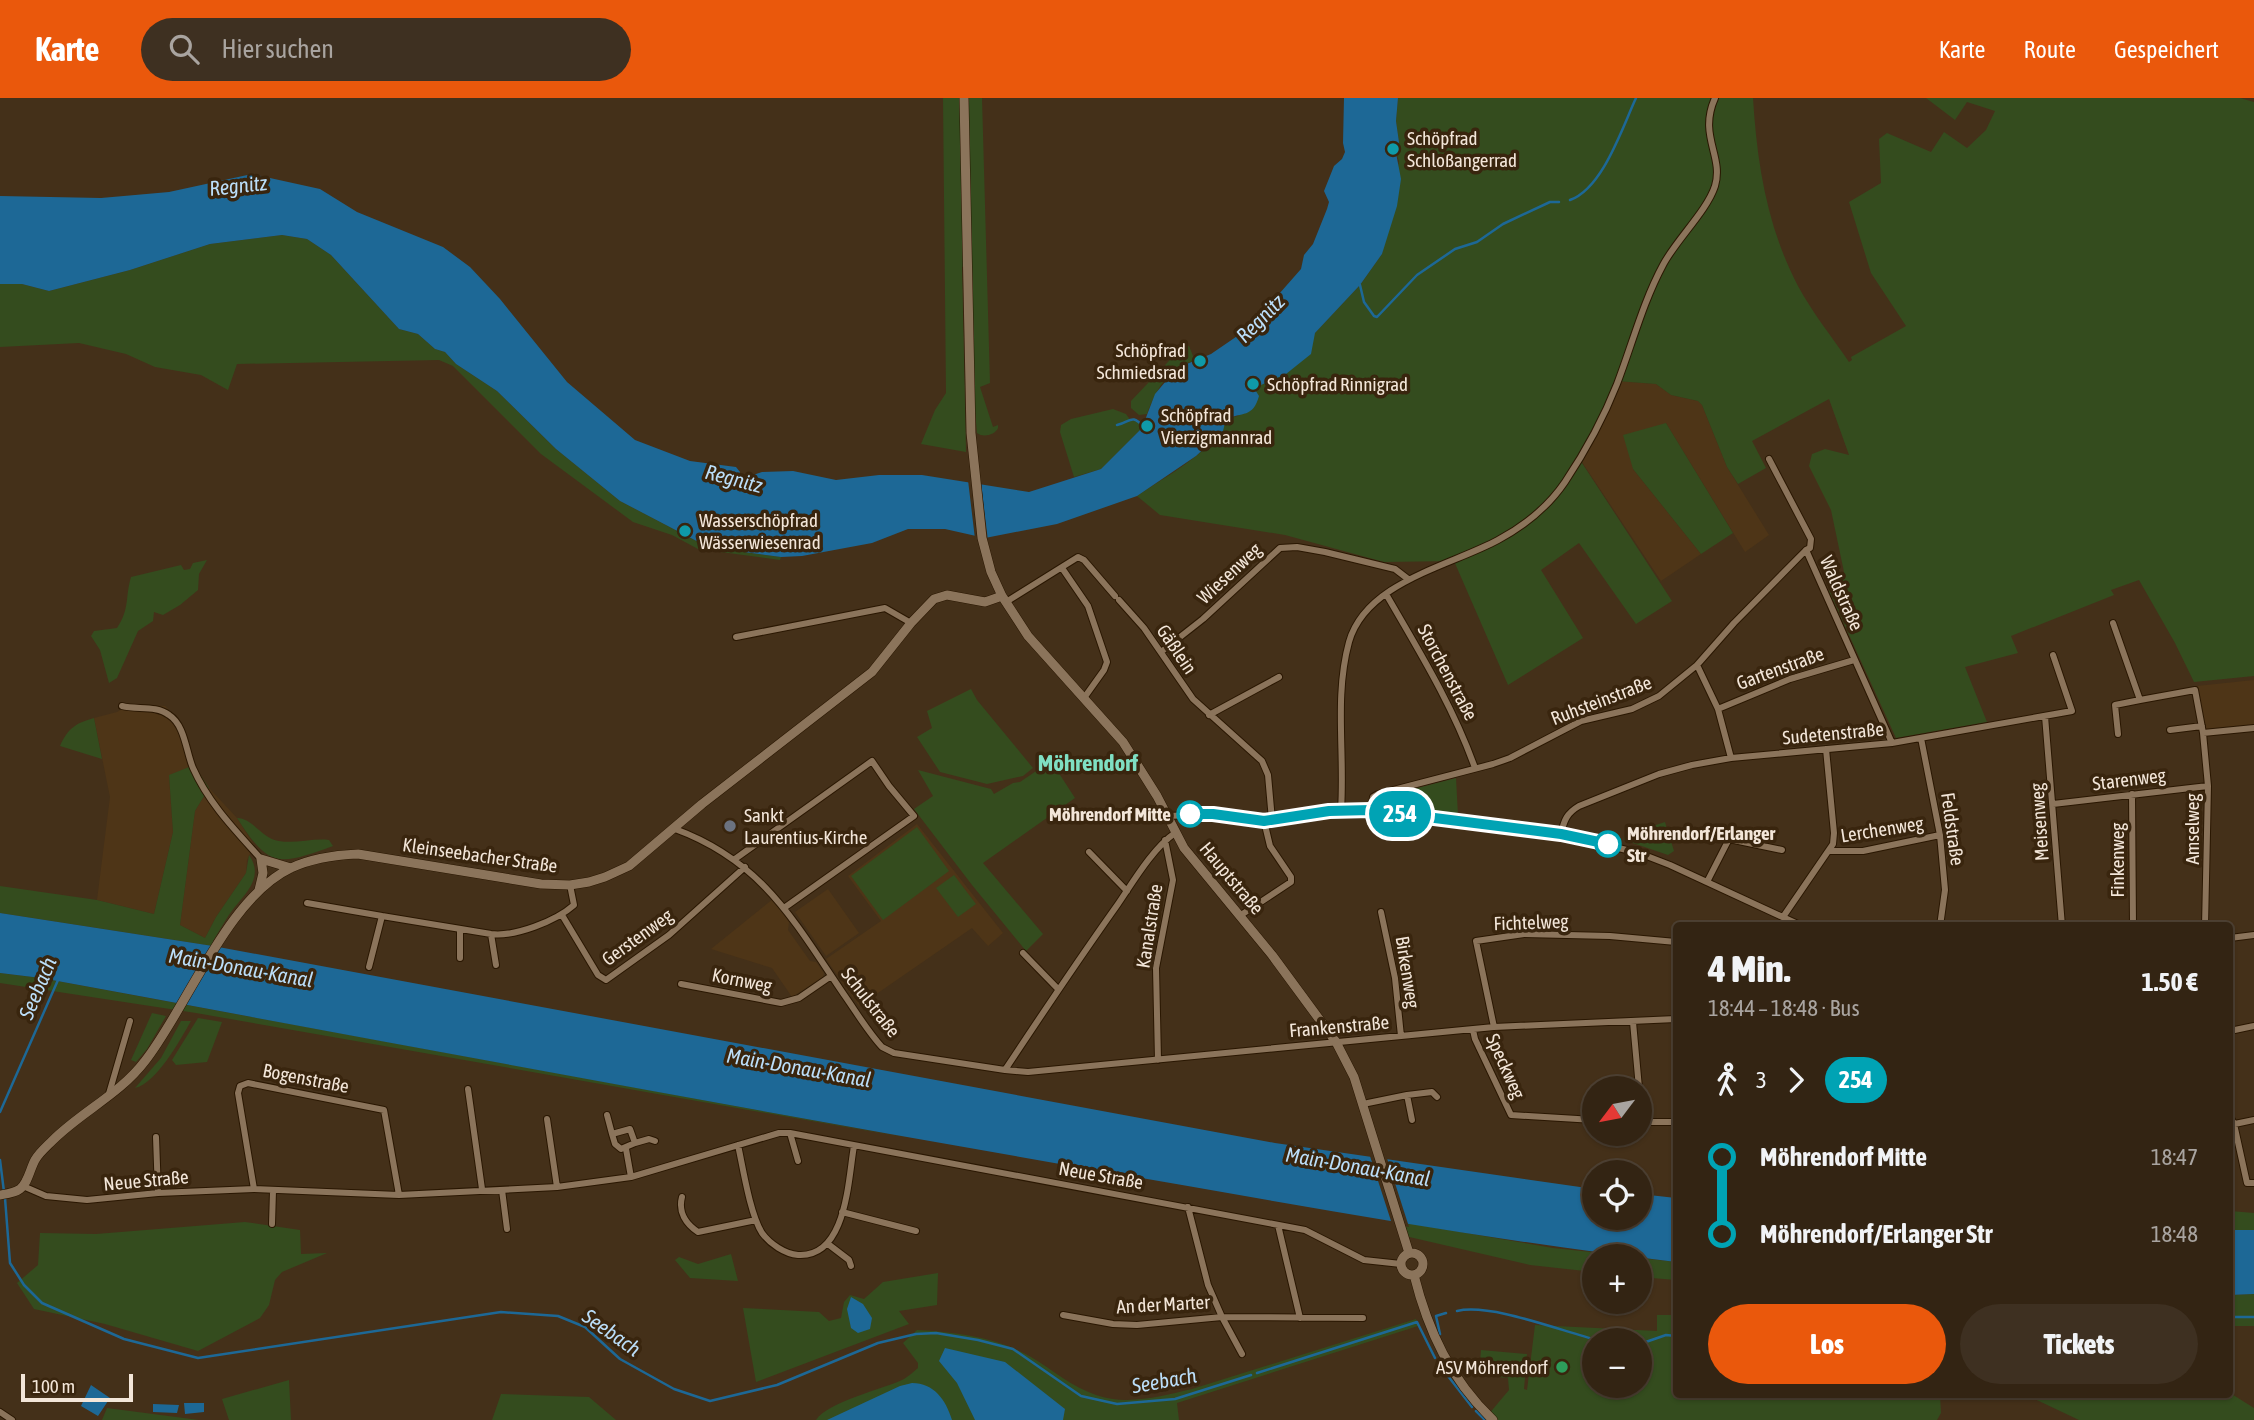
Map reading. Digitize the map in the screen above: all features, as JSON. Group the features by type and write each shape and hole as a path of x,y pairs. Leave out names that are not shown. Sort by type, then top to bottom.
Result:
{"street":[{"name":"Hauptstraße","path":"964,98 966,260 973,452 982,538 991,572 1004,599 1040,652 1123,742 1150,783 1184,848 1241,915 1336,1042 1354,1077 1409,1253"},
{"path":"1341,810 1340,692 1350,640 1361,617 1386,594 1408,579 1490,544 1539,512 1565,482 1584,451 1620,375 1661,267 1708,201 1716,185 1716,164 1707,128 1714,98"},
{"name":"Waldstraße","path":"1769,459 1811,539 1810,548 1806,550 1892,743"},
{"name":"Wiesenweg","path":"1161,652 1203,619 1280,548 1297,547 1325,552 1395,569 1408,579"},
{"name":"Ruhsteinstraße","path":"1371,810 1373,797 1378,794 1510,758 1581,720 1632,709 1659,696 1697,665 1806,550"},
{"name":"Gäßlein","path":"1062,568 1075,558 1081,558 1161,652 1193,699 1262,761 1268,775 1270,846 1291,877 1291,882 1241,915"},
{"path":"1004,599 1062,568 1088,606 1107,662 1100,677 1084,698"},
{"name":"Storchenstraße","path":"1386,594 1444,692 1462,730 1475,768"},
{"name":"Kleinseebacher Straße","path":"19,1189 42,1151 74,1122 108,1099 138,1070 235,918 259,890 291,868 333,855 358,854 541,884 570,885 618,872 872,672 927,604 947,595 985,603 1004,599"},
{"path":"736,637 885,608 911,623"},
{"path":"2113,623 2140,701"},
{"name":"Sudetenstraße","path":"1561,834 1564,819 1570,811 1659,774 1731,758 1892,743 2072,711 2053,655"},
{"name":"Gartenstraße","path":"1718,709 1790,679 1854,660"},
{"path":"1697,665 1718,709 1731,758"},
{"path":"1209,715 1279,677"},
{"name":"Amselweg","path":"2118,734 2115,705 2195,690 2208,786 2205,922"},
{"path":"122,706 158,709 173,718 178,724 192,767 209,798 261,859 291,868"},
{"name":"Meisenweg","path":"2045,716 2062,922"},
{"path":"2170,730 2254,729"},
{"name":"Feldstraße","path":"1921,738 1940,835 1945,890 1941,922"},
{"path":"1783,922 1783,917 1833,844 1826,749"},
{"path":"735,859 872,761 914,816 784,908"},
{"name":"Starenweg","path":"2053,804 2208,786"},
{"name":"Finkenweg","path":"2132,794 2133,922"},
{"path":"1168,817 1213,814 1268,821 1341,810 1371,810 1561,834 1639,853 1794,922"},
{"name":"Schulstraße","path":"675,829 701,838 735,859 769,889 877,1042 886,1050 1005,1070"},
{"path":"1005,1070 1127,891 1165,840 1175,833"},
{"name":"Lerchenweg","path":"1829,851 1863,851 1940,835"},
{"path":"1707,882 1729,839 1782,850"},
{"name":"Kanalstraße","path":"1158,1060 1156,968 1173,880 1165,840"},
{"path":"1089,852 1127,891"},
{"path":"259,890 261,859"},
{"name":"Gerstenweg","path":"562,915 598,975 606,979 670,935 745,867"},
{"path":"307,903 460,930 509,934 562,915 574,905 570,885"},
{"name":"Birkenweg","path":"1381,912 1395,978 1401,1037"},
{"path":"369,967 382,916"},
{"path":"460,930 460,958"},
{"path":"491,934 496,965"},
{"name":"Fichtelweg","path":"1494,1027 1476,941 1525,934 1610,936 1673,942"},
{"path":"2233,938 2254,935"},
{"path":"1023,953 1058,989"},
{"name":"Kornweg","path":"681,984 781,1003 799,998 831,976"},
{"name":"Frankenstraße","path":"1005,1070 1028,1072 1494,1027 1673,1019"},
{"path":"108,1099 109,1086 130,1021"},
{"path":"1633,1022 1638,1076"},
{"path":"2233,1030 2254,1027"},
{"name":"Speckweg","path":"1473,1030 1511,1115 1582,1118"},
{"name":"Bogenstraße","path":"254,1189 237,1093 240,1086 248,1083 384,1110 399,1195"},
{"path":"468,1089 482,1189"},
{"path":"1363,1104 1432,1092 1437,1097"},
{"path":"1407,1095 1412,1120"},
{"path":"607,1115 615,1144 621,1149 649,1139 655,1140"},
{"path":"547,1119 557,1187"},
{"path":"2233,1125 2254,1120"},
{"path":"1652,1122 1673,1122"},
{"path":"612,1134 630,1129 635,1143"},
{"path":"2233,1129 2247,1183 2254,1182"},
{"name":"Neue Straße","path":"19,1189 78,1200 254,1189 399,1195 557,1187 631,1177 779,1133 790,1133 1305,1230 1364,1260 1401,1264"},
{"path":"790,1133 798,1161"},
{"path":"156,1137 158,1193"},
{"path":"738,1145 756,1220 762,1233 772,1244 797,1255 808,1254 828,1244 837,1231 853,1146"},
{"path":"626,1149 631,1177"},
{"path":"0,1195 19,1189"},
{"path":"502,1190 507,1229"},
{"path":"272,1224 273,1191"},
{"path":"682,1197 680,1205 687,1225 698,1232 756,1220"},
{"name":"An der Marter","path":"1188,1207 1208,1285 1242,1354"},
{"path":"842,1212 916,1231"},
{"path":"1278,1225 1300,1318"},
{"path":"828,1244 849,1260 851,1266"},
{"path":"1409,1253 1419,1256 1423,1263 1420,1272 1414,1275 1405,1272 1401,1264 1409,1253"},
{"path":"1414,1275 1429,1326 1445,1360 1474,1401 1493,1420"},
{"name":"An der Marter","path":"1063,1315 1137,1325 1222,1317 1363,1318"},
{"path":"0,1412 12,1420"}],"shaded area":[{"path":"1616,381 1656,384 1671,395 1698,401 1702,405 1727,467 1769,535 1745,552 1666,423 1633,469 1701,554 1661,581 1582,462"},
{"path":"2254,680 2254,726 2205,730 2197,686"},
{"path":"130,704 165,706 178,719 194,765 169,776 173,832 154,914 97,900 110,797 94,718 117,712"},
{"path":"209,788 237,818 254,845 247,860 246,873 205,938 180,925 195,811"},
{"path":"917,824 1003,933 988,946 972,928 859,1006 826,959 881,921 848,876"},
{"path":"828,889 859,933 826,956 795,912"},
{"path":"773,899 789,922 788,930 810,961 816,962 824,973 823,977 792,997 772,968 711,949"}],"green space":[{"path":"943,98 982,98 990,383 980,387 993,427 998,425 998,428 989,435 977,433 970,267 962,267 966,452 921,444 935,410 946,393"},
{"path":"1398,98 1753,98 1765,194 1778,241 1798,286 1849,362 1851,357 1906,326 1871,273 1849,202 1881,183 1879,139 1887,133 1931,152 1944,132 1967,148 1986,130 1995,111 1967,102 1955,120 1926,98 2240,98 2254,102 2254,676 2194,682 2139,580 2111,590 2114,595 2011,636 2018,653 1965,667 1987,722 1896,738 1829,591 1844,572 1831,510 1809,466 1812,454 1825,449 1849,455 1829,399 1752,441 1766,468 1738,484 1727,467 1698,401 1671,395 1656,384 1616,381 1582,463 1672,601 1636,624 1579,543 1541,570 1583,638 1508,685 1454,561 1384,562 1285,535 1160,515 1137,496 1201,452 1221,430 1226,419 1238,416 1253,388 1315,333 1360,285 1382,254 1399,161 1396,153 1399,142 1396,121"},
{"path":"282,235 307,239 331,255 399,329 418,334 435,349 445,352 456,364 497,391 556,449 620,501 708,547 781,557 780,560 698,549 672,535 633,522 541,454 453,366 439,360 237,364 228,390 201,375 155,367 126,354 79,343 0,347 0,284 22,284 49,291 130,270 210,244"},
{"path":"1184,345 1189,346 1195,361 1170,374 1154,397 1147,414 1139,415 1131,408 1131,401"},
{"path":"1113,409 1126,414 1131,421 1137,421 1142,428 1101,469 1074,477 1060,432 1061,425 1071,419"},
{"path":"1666,423 1733,533 1701,554 1633,469 1623,435"},
{"path":"207,560 199,574 198,590 163,615 154,612 153,621 138,631 117,678 109,683 100,650 91,636 94,631 117,628 126,609 131,577 181,565 184,570 190,569 193,563"},
{"path":"971,689 1033,768 1023,776 987,784 940,772 917,737 932,728 927,711"},
{"path":"94,718 102,759 60,746 73,727"},
{"path":"1051,761 1075,798 983,863 1043,934 1026,951 914,809 933,796 918,770 991,789 994,794 1020,782"},
{"path":"194,765 209,788 195,811 180,925 205,938 246,873 249,855 255,870 252,883 213,941 213,946 0,913 0,886 97,900 154,914 173,832 169,775"},
{"path":"1456,778 1458,815 1378,806 1376,803 1379,798"},
{"path":"237,818 248,821 268,837 279,841 329,840 333,846 299,857 276,858 258,846"},
{"path":"1665,822 1674,851 1668,855 1624,840 1625,835"},
{"path":"917,827 949,871 883,920 851,876"},
{"path":"954,875 976,904 958,917 936,888"},
{"path":"0,973 41,978 914,1139 196,1013 0,983"},
{"path":"152,1013 166,1016 147,1049 136,1062 131,1060"},
{"path":"198,1018 222,1022 207,1062 176,1065 172,1060"},
{"path":"181,1021 191,1021 167,1060 151,1078 135,1088 161,1058"},
{"path":"2233,1211 2254,1213 2254,1230 2233,1230"},
{"path":"245,1222 300,1230 301,1254 327,1253 282,1272 275,1280 269,1305 260,1318 198,1351 105,1324 34,1309 17,1283 38,1265 40,1233 96,1234"},
{"path":"1402,1222 1582,1251 1582,1271 1530,1265 1405,1236"},
{"path":"731,1254 738,1281 690,1278 675,1260 679,1257 698,1264"},
{"path":"1652,1259 1673,1262 1673,1280 1652,1278"},
{"path":"938,1273 937,1305 899,1311 909,1324 756,1382 743,1308 819,1312 829,1321 841,1318 844,1302 850,1295 864,1299 883,1282"},
{"path":"2254,1294 2254,1326 2233,1326 2233,1295"},
{"name":"ASV Möhrendorf","path":"1657,1315 1673,1315 1673,1398 1940,1398 1941,1413 1937,1420 1491,1420 1488,1415 1509,1390 1508,1378 1479,1375 1481,1350 1527,1354 1524,1389 1527,1390 1535,1325 1596,1328 1582,1328 1582,1398 1652,1398 1652,1331 1657,1331"},
{"path":"1416,1319 1418,1326 1177,1403 1179,1420 816,1420 832,1407 904,1379 918,1368 918,1363 903,1343 917,1330 990,1340 1018,1350 1087,1392 1108,1398 1132,1400 1192,1389"},
{"path":"289,1380 291,1420 229,1420 222,1399"},
{"path":"501,1394 589,1397 616,1420 492,1420"},
{"path":"2233,1395 2254,1408 2254,1420 2079,1420 2032,1398 2233,1398"},
{"path":"107,1408 199,1420 102,1420"}],"water":[{"name":"Regnitz","path":"1344,98 1398,98 1396,121 1399,142 1396,153 1401,179 1397,206 1382,254 1360,285 1315,333 1311,354 1286,374 1254,388 1259,396 1254,408 1226,419 1223,431 1196,456 1137,496 1057,524 985,538 945,529 908,529 872,543 802,556 781,557 708,547 620,501 556,449 497,391 456,364 445,352 435,349 418,334 399,329 331,255 307,239 282,235 210,244 130,270 49,291 22,284 0,284 0,196 101,198 169,192 252,174 320,189 357,212 443,247 470,267 500,299 567,382 635,440 690,461 736,467 740,472 741,486 753,475 762,472 793,471 836,480 879,475 922,475 1029,492 1101,469 1142,428 1155,394 1177,368 1211,354 1249,328 1301,269 1304,255 1313,244 1327,209 1329,202 1324,191 1334,166 1345,152"},
{"name":"Main-Donau-Kanal","path":"0,913 213,946 1275,1143 1582,1187 1582,1230 1652,1230 1652,1195 1673,1198 1673,1262 1652,1259 1652,1244 1582,1244 1582,1250 1461,1232 836,1124 41,978 0,973"},
{"path":"2233,1230 2254,1230 2254,1294 2233,1295"},
{"path":"851,1297 863,1304 872,1318 870,1329 858,1333 851,1328 847,1309"},
{"path":"945,1348 1005,1362 1065,1409 1063,1420 975,1420 957,1383 939,1361"},
{"path":"912,1383 933,1389 946,1406 952,1420 827,1420 900,1386"},
{"path":"91,1385 110,1398 98,1416 81,1406"},
{"path":"184,1403 204,1403 204,1412 185,1414"},
{"path":"153,1404 179,1405 177,1413 153,1412"}],"pier":[{"path":"968,480 981,482 988,541 975,539"},
{"path":"1369,1153 1386,1155 1409,1227 1392,1224"}],"waterway":[{"path":"1570,200 1582,193 1602,170 1636,98"},
{"path":"1360,285 1364,302 1377,317 1417,275 1455,249 1477,242 1503,224 1550,202 1559,202"},
{"path":"1117,425 1133,419 1144,427"},
{"name":"Seebach","path":"0,1112 58,980"},
{"name":"Seebach","path":"0,1160 4,1192"},
{"name":"Seebach","path":"5,1198 10,1263 24,1285 42,1303 124,1339 198,1358 501,1312 558,1316 585,1327 620,1359 674,1389 710,1401 777,1385 878,1343 916,1334 936,1333 1013,1349 1081,1396 1117,1404 1175,1399 1251,1375"},
{"name":"Seebach","path":"1457,1311 1507,1314 1582,1336"},
{"name":"Seebach","path":"1440,1334 1436,1316 1446,1313"},
{"name":"Seebach","path":"2233,1317 2254,1317"},
{"name":"Seebach","path":"1257,1373 1417,1322 1435,1358"},
{"name":"Seebach","path":"1652,1340 1673,1336"},
{"path":"1441,1367 1472,1407"},
{"path":"1476,1411 1485,1420"}],"bus line":[{"name":"254","path":"1190,814 1213,814 1264,821 1329,811 1371,810 1561,834 1608,844"}],"place":[{"name":"Schöpfrad Schloßangerrad","path":"1393,149"},
{"name":"Schöpfrad Schmiedsrad","path":"1200,361"},
{"name":"Schöpfrad Rinnigrad","path":"1253,384"},
{"name":"Schöpfrad Vierzigmannrad","path":"1147,426"},
{"name":"Wasserschöpfrad Wässerwiesenrad","path":"685,531"},
{"name":"Möhrendorf Mitte","path":"1190,814"},
{"name":"Sankt Laurentius-Kirche","path":"730,826"},
{"name":"Möhrendorf/Erlanger Str","path":"1608,844"},
{"name":"ASV Möhrendorf","path":"1562,1367"}],"district":[{"name":"Möhrendorf","path":"1088,763"}]}
